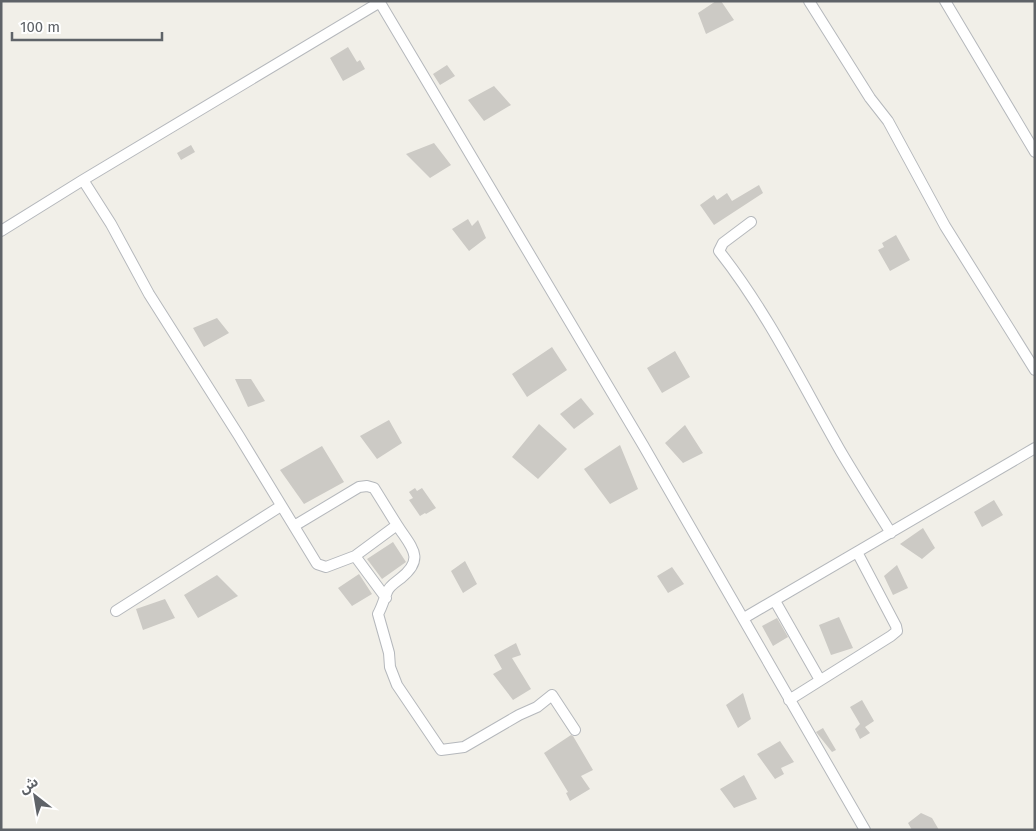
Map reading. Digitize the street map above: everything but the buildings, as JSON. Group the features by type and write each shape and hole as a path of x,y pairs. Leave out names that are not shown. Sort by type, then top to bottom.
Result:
{"street":[{"path":"809,1 870,98 888,122 945,226 1035,370"},
{"path":"945,1 1035,152"},
{"path":"1,231 379,2 643,445 865,830"},
{"path":"83,180 111,224 149,294 317,564 326,567 355,556 397,525"},
{"path":"751,222 723,243 719,251 759,307 808,390 841,452 891,533"},
{"path":"744,618 1035,448"},
{"path":"294,526 359,487 367,486 374,488 411,546 414,554 414,564 407,573 391,586 378,614 397,685 441,750 464,747 537,707 552,695 575,730"},
{"path":"116,611 281,506"},
{"path":"789,700 897,631 857,552"},
{"path":"355,556 386,598"},
{"path":"775,601 820,680"}]}
